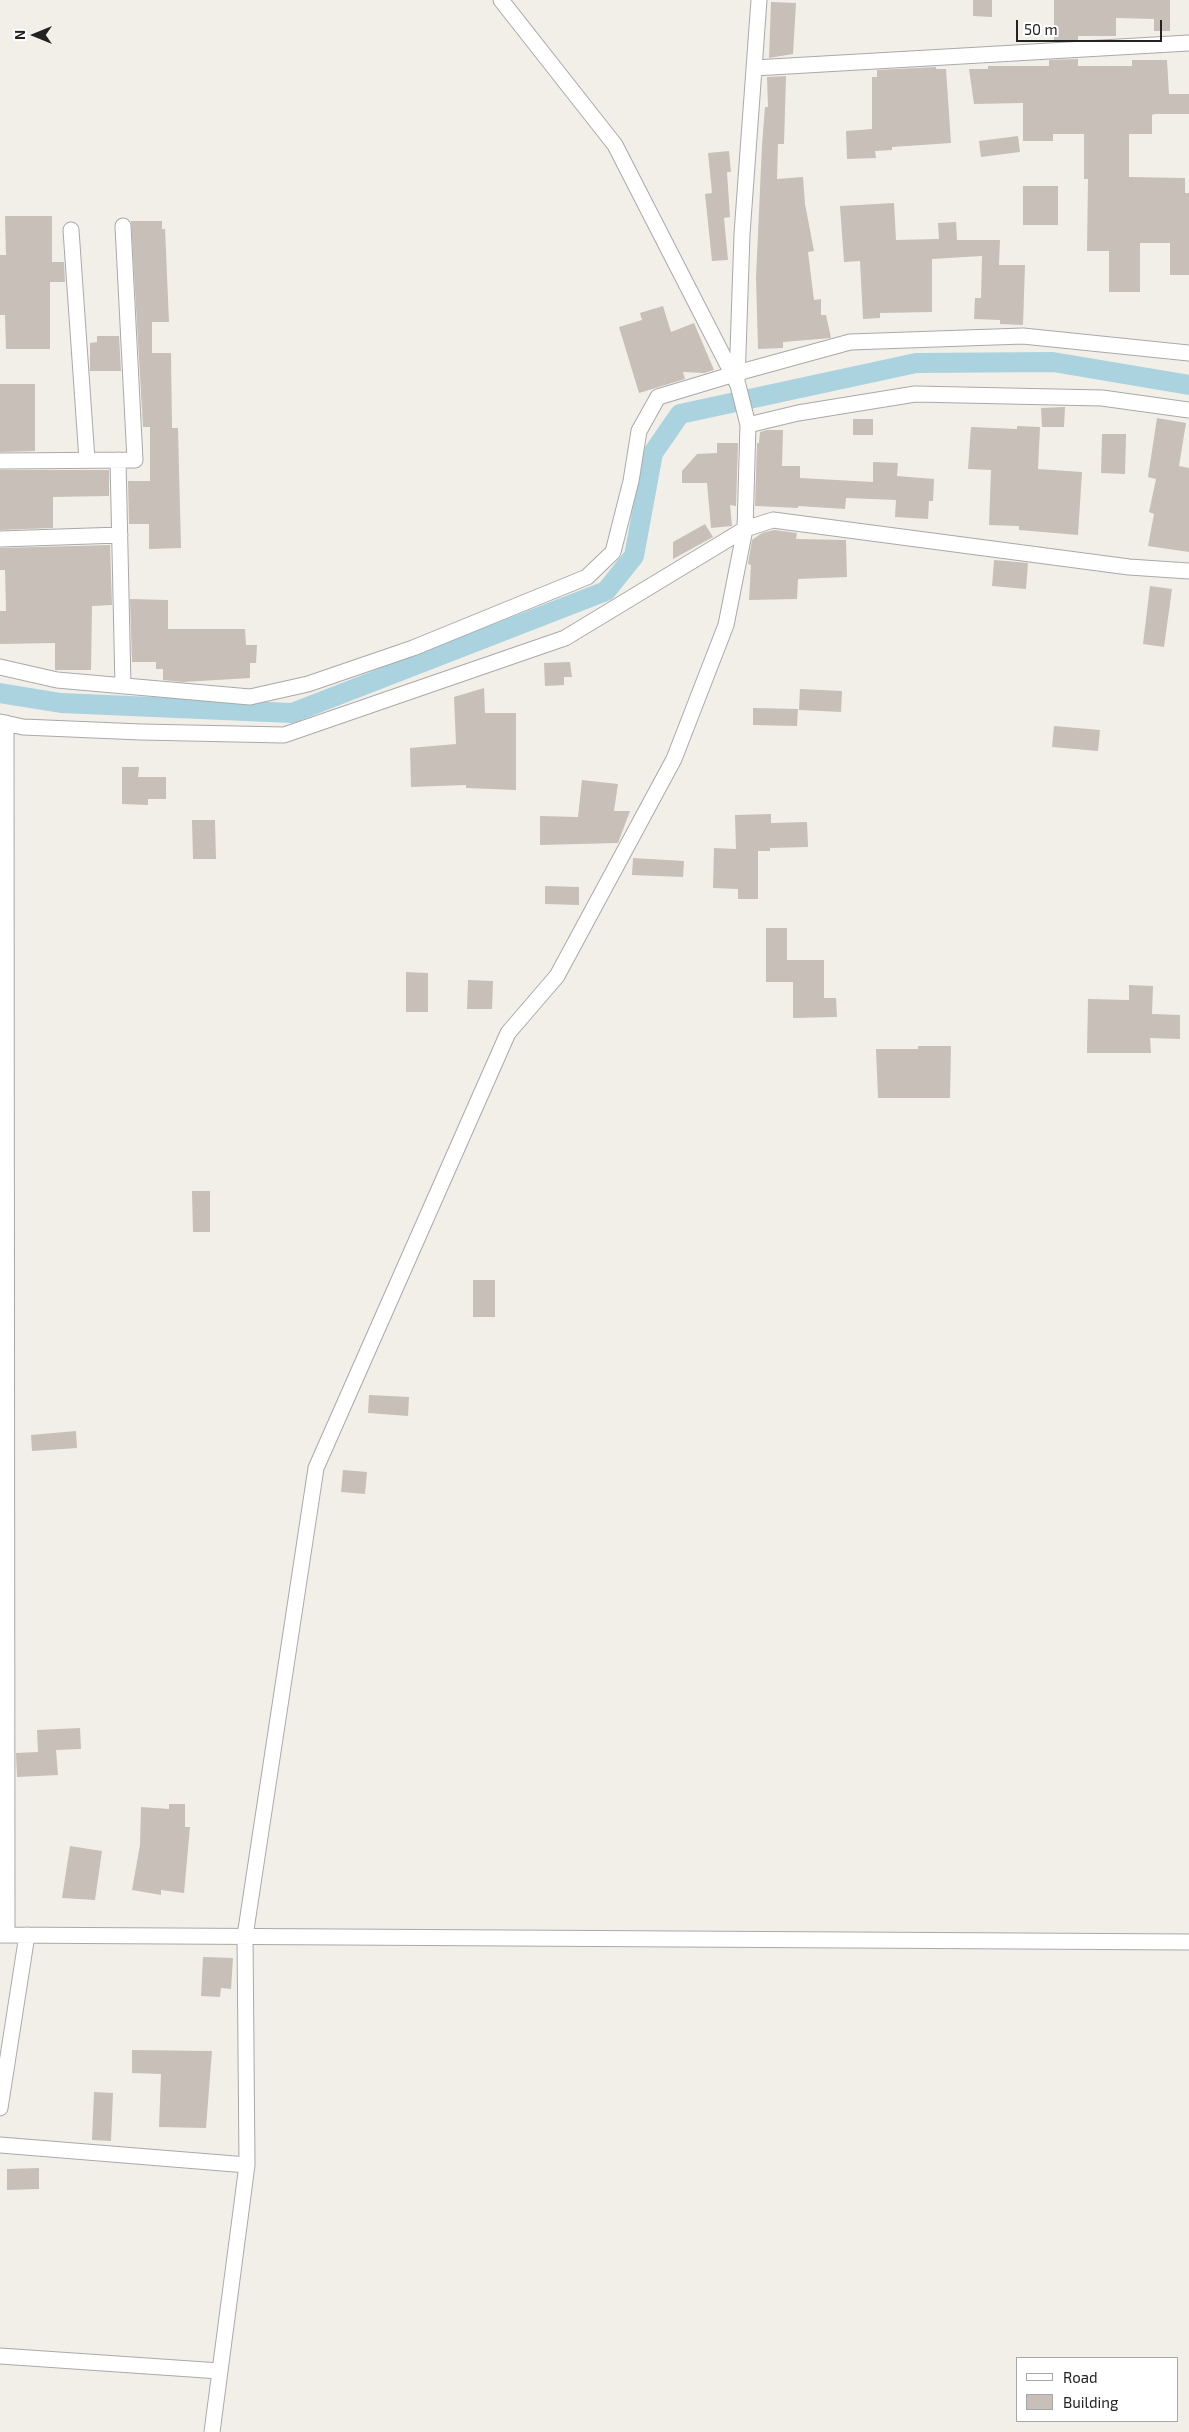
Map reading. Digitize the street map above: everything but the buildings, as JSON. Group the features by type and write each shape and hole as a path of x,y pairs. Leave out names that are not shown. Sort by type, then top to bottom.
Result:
{"street":[{"path":"212,2432 247,2165 245,1936 316,1468 508,1033 557,976 674,759 726,625 744,529 748,425 737,382 614,146 500,0"},
{"path":"737,382 742,234 758,0"},
{"path":"754,68 1189,43"},
{"path":"0,461 135,460 123,226"},
{"path":"71,230 87,460"},
{"path":"0,667 57,680 250,697 308,684 413,648 587,577 613,552 631,481 639,431 658,397 737,382 850,342 1023,336 1189,353"},
{"path":"748,425 798,413 915,394 1102,398 1189,410"},
{"path":"118,460 123,686"},
{"path":"1189,571 1129,567 773,520 744,529 565,638 284,735 141,732 24,727 3,723 4,1935 1189,1942"},
{"path":"0,539 120,536"},
{"path":"0,2108 27,1934"},
{"path":"0,2145 247,2165"},
{"path":"0,2356 220,2371"}],"waterway":[{"path":"0,693 61,703 292,713 606,591 634,556 653,453 680,414 916,363 1053,362 1189,385"}]}
